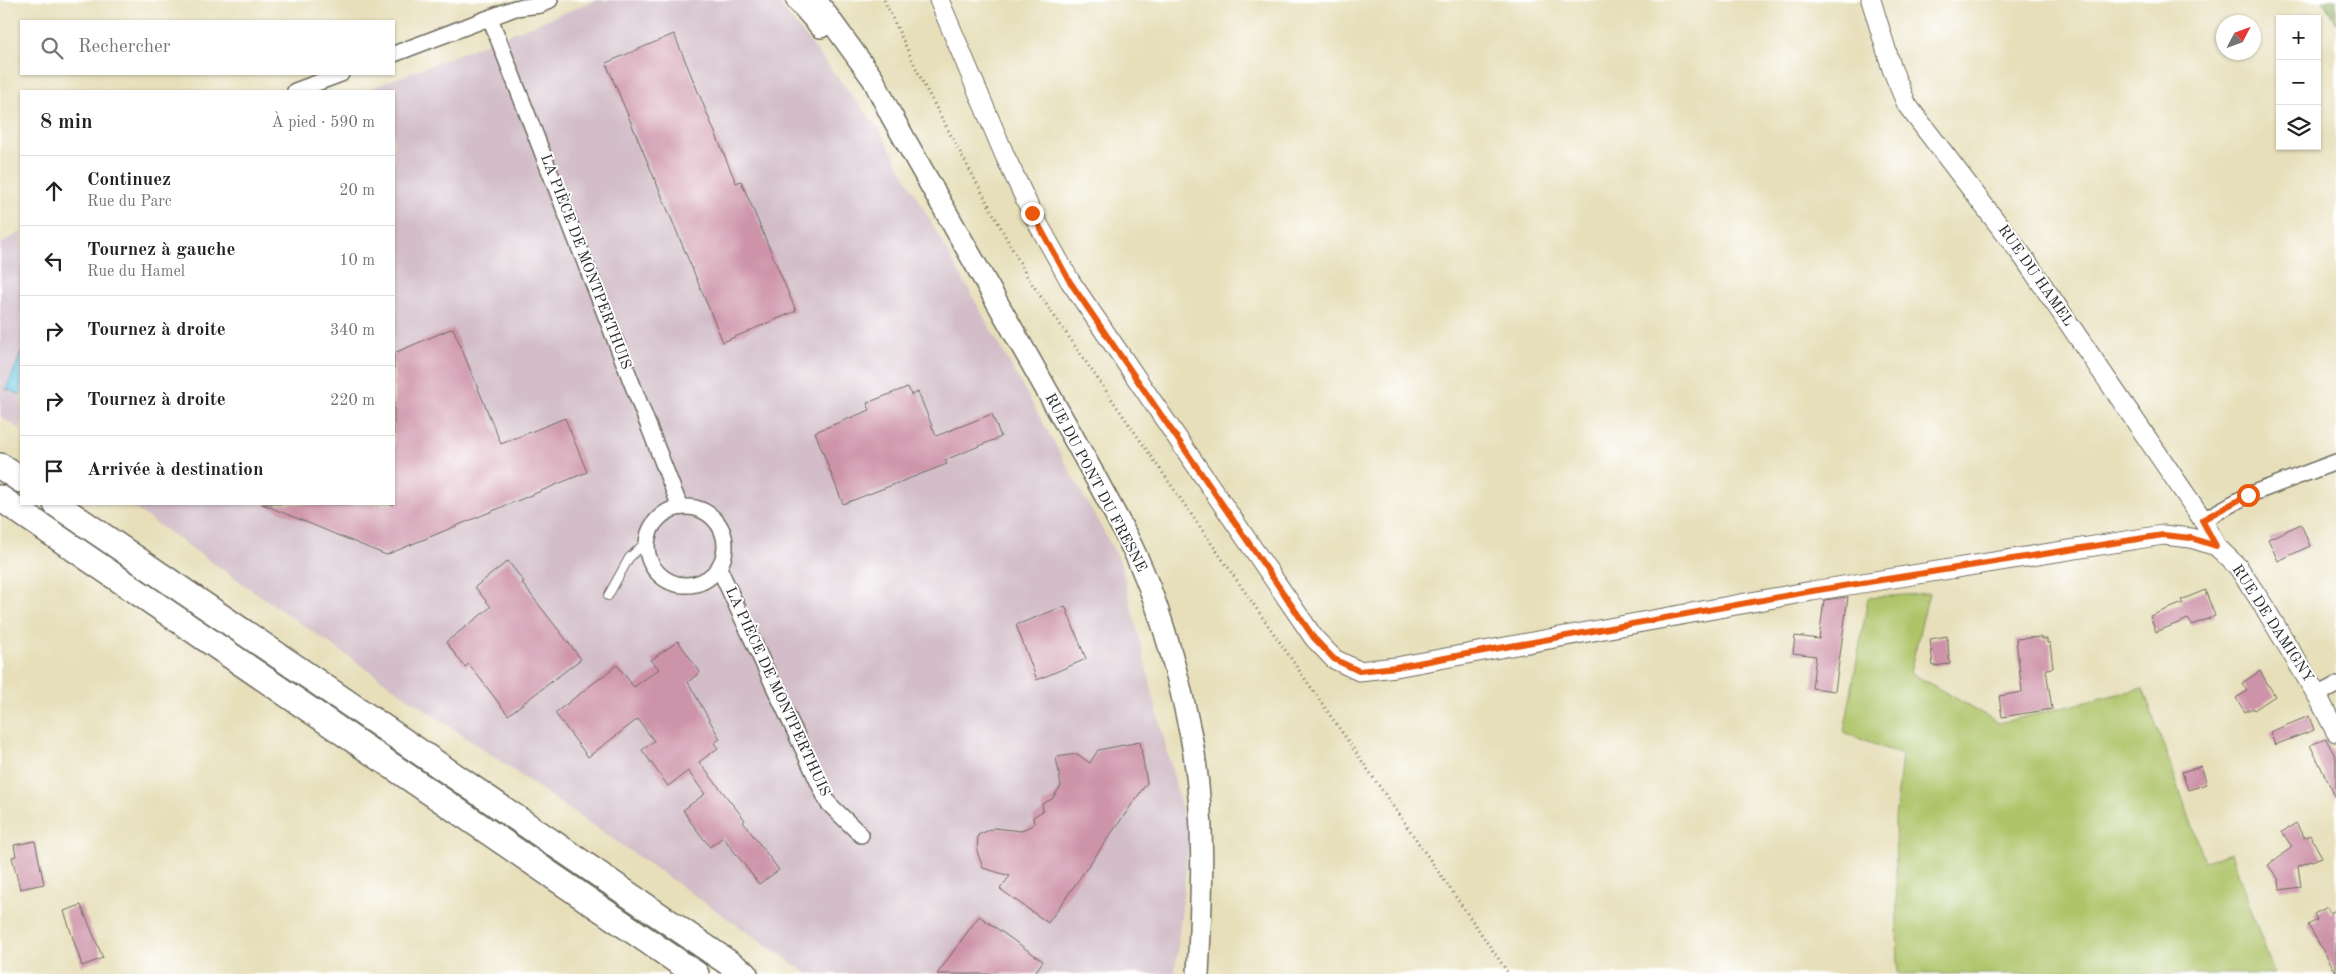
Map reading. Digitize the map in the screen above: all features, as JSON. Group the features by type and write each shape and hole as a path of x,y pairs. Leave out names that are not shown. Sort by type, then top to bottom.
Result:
{"highway":[{"path":"0,466 20,479"},
{"path":"0,498 696,974"},
{"path":"57,505 745,974"}],"main road":[{"name":"RUE DU PONT DU FRESNE","path":"797,0 818,24 846,63 891,116"},
{"name":"RUE DU PONT DU FRESNE","path":"816,0 873,79 891,116 1086,460 1134,550 1156,607 1176,670 1191,738 1201,810 1203,872 1198,974"}],"street":[{"path":"395,54 490,18 519,4 541,4 550,0"},
{"path":"939,0 1005,156 1032,213 1070,282 1314,638 1334,659 1359,671 1396,667 1812,591 2163,535 2191,538 2216,546"},
{"name":"RUE DU HAMEL","path":"1871,0 1892,69 1907,105 2024,258 2202,520 2216,546"},
{"name":"LA PIÈCE DE MONTPERTHUIS","path":"490,18 680,507"},
{"path":"298,90 338,75"},
{"path":"2202,520 2248,495 2336,462"},
{"path":"647,541 651,529 658,518 668,511 680,507 693,507 705,511 719,525 725,543 724,556 719,568"},
{"name":"LA PIÈCE DE MONTPERTHUIS","path":"647,541 648,554 653,566 661,576 673,582 685,584 698,583 710,577 719,568 828,802 861,835"},
{"name":"RUE DE DAMIGNY","path":"2216,546 2243,575 2317,694 2336,732"},
{"path":"2317,694 2336,685"}],"lane":[{"path":"608,596 629,558 647,541"}],"path":[{"path":"884,0 925,87 1028,278 1509,974"}],"shaded area":[{"path":"597,0 776,0 879,129 1120,561 1189,839 1175,974 808,974 129,505 395,505 395,90 367,90"},
{"path":"20,233 20,429 0,416 0,244"}],"green space":[{"path":"2322,0 2336,0 2336,23"},
{"path":"1929,593 1910,672 1999,723 2143,688 2205,861 2231,853 2274,974 1898,974 1895,819 1902,755 1844,733 1868,598"}],"water":[{"path":"20,355 20,395 6,389"}],"building":[{"path":"674,34 736,183 741,181 796,311 723,342 606,63"},
{"path":"453,328 501,444 565,418 587,472 386,555 264,505 395,505 395,353"},
{"path":"908,387 911,395 918,392 936,436 992,414 1001,437 945,460 947,464 843,504 815,432 870,410 867,403"},
{"path":"2301,524 2310,546 2278,561 2268,539"},
{"path":"508,561 524,582 522,583 581,659 508,715 469,664 465,667 446,642 491,607 475,587"},
{"path":"2205,590 2215,616 2192,625 2188,619 2156,632 2150,616 2183,603 2181,600"},
{"path":"1848,597 1835,691 1812,688 1816,656 1793,653 1795,636 1819,639 1824,600"},
{"path":"1065,606 1086,659 1037,680 1016,625"},
{"path":"1947,636 1950,664 1933,666 1930,639"},
{"path":"2041,637 2041,639 2047,639 2047,643 2050,643 2053,668 2046,669 2052,709 2002,717 1999,696 2022,692 2016,639"},
{"path":"678,641 700,672 688,682 720,739 714,743 718,748 699,762 745,820 743,822 779,870 759,884 723,837 710,847 690,821 683,810 705,794 688,771 668,786 642,750 654,741 638,719 588,757 555,713 617,665 634,687 659,669 651,660"},
{"path":"2260,671 2275,696 2254,710 2253,708 2245,712 2236,698 2247,691 2242,683"},
{"path":"2309,716 2314,730 2275,745 2270,732"},
{"path":"2326,739 2336,758 2336,798 2310,745"},
{"path":"1140,742 1147,783 1048,923 1000,889 1010,876 983,868 977,851 978,835 994,828 1021,831 1034,824 1033,817 1043,811 1042,804 1052,799 1061,786 1056,757 1077,754 1090,763 1098,750"},
{"path":"2201,766 2207,784 2188,790 2182,772"},
{"path":"2296,823 2304,838 2310,835 2322,857 2298,866 2301,887 2280,890 2279,880 2268,865 2292,847 2282,832"},
{"path":"35,841 44,884 20,889 12,857 16,856 14,845"},
{"path":"81,905 103,958 82,966 64,911"},
{"path":"2327,907 2330,913 2336,910 2336,972 2308,925 2317,920 2314,914"},
{"path":"979,916 1043,961 1034,974 937,974"}],"route":[{"path":"1032,213 1070,282 1314,638 1334,659 1359,671 1396,667 1812,591 2163,535 2191,538 2216,546 2202,520 2216,515 2248,495"}]}
